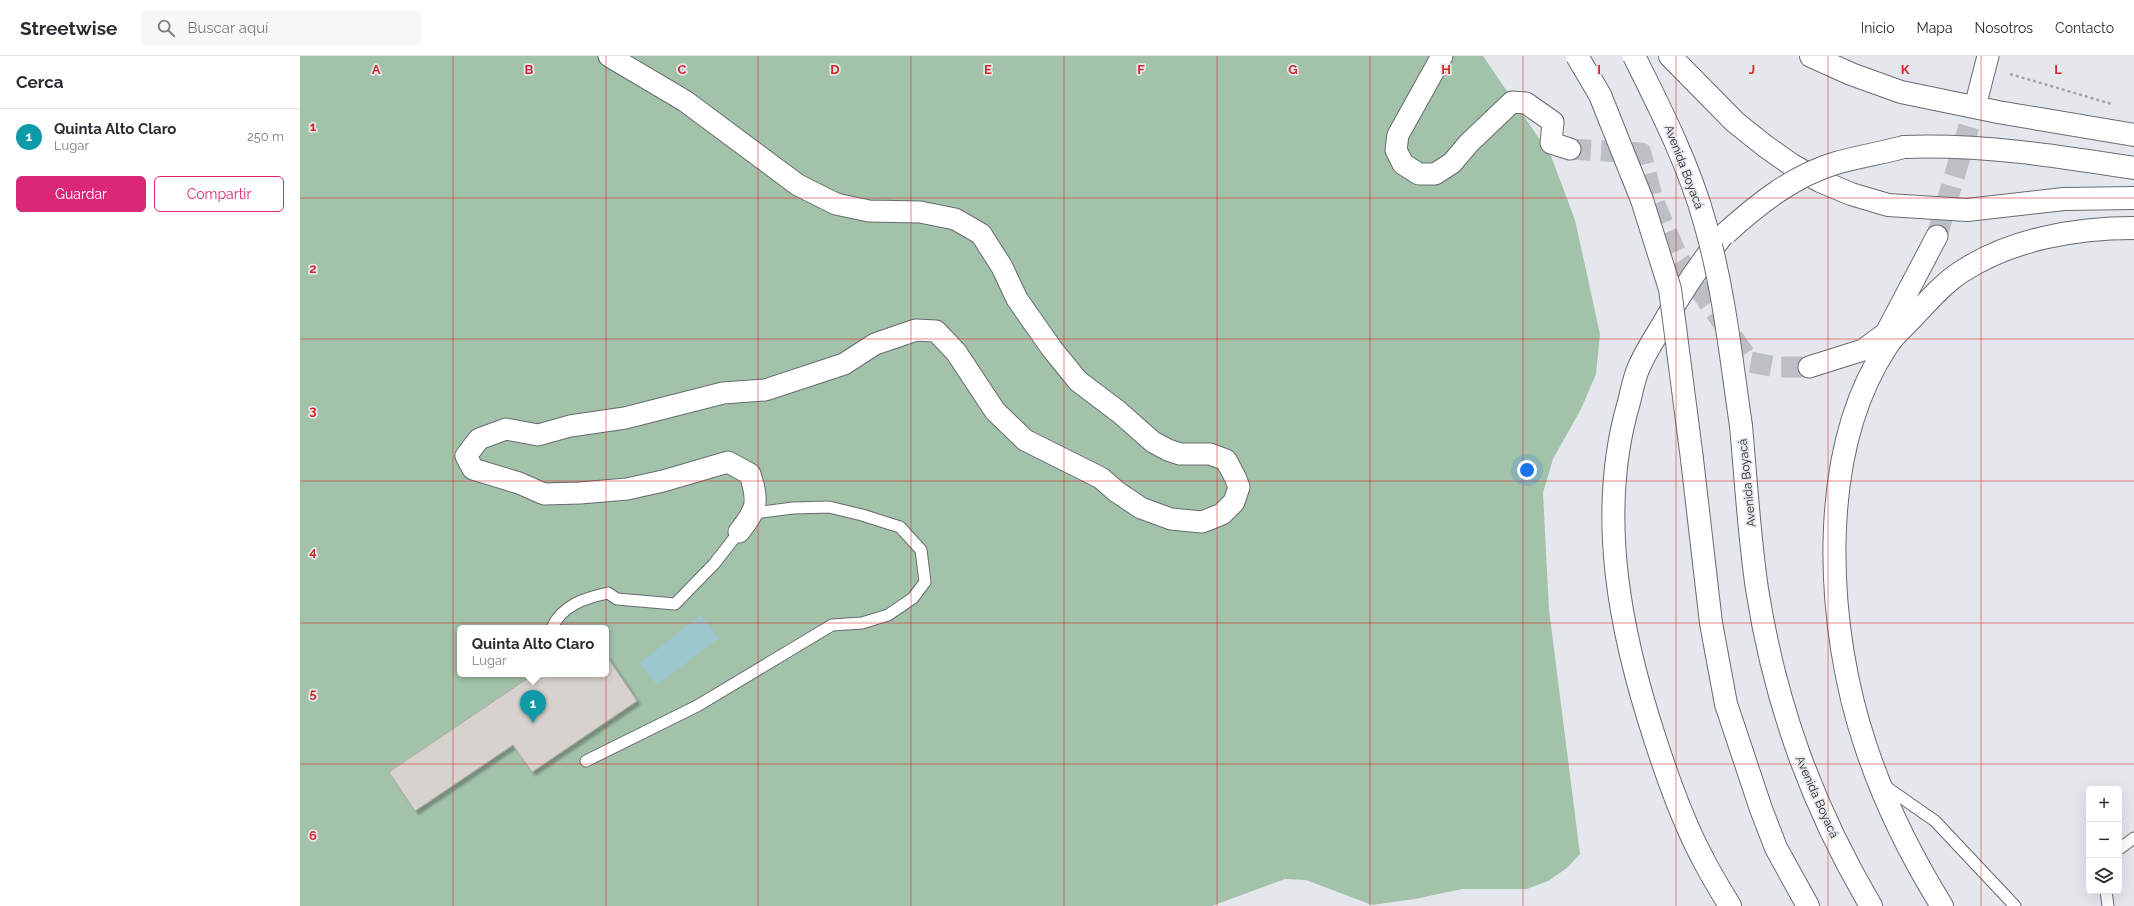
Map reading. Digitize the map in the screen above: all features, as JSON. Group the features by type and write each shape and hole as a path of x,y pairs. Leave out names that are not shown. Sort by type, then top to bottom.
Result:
{"highway":[{"path":"1577,56 1600,95 1633,179 1670,289 1711,623 1726,704 1756,796 1776,848 1808,906"},
{"name":"Avenida Boyacá","path":"1634,56 1682,156 1705,222 1721,289 1741,426 1757,589 1784,712 1797,754 1822,815 1852,874 1871,906"},
{"path":"1670,56 1736,122 1765,146 1797,169 1820,181 1851,194 1888,205 1967,210 2064,199 2134,198"},
{"path":"1811,56 1851,74 1901,92 2013,114 2134,135"},
{"path":"1730,906 1702,859 1671,788 1643,704 1624,623 1614,556 1613,509 1615,471 1620,437 1639,367 1699,264 1726,232 1756,206 1787,185 1811,173 1835,164 1904,147 1943,145 2010,151 2134,168"},
{"path":"1942,906 1916,864 1880,782 1866,747 1852,696 1837,595 1835,533 1839,480 1849,430 1868,382 1887,345 1938,290 1962,272 1991,256 2026,243 2063,234 2114,228 2134,228"}],"street":[{"path":"608,56 685,101 798,185 830,201 869,211 920,212 955,219 981,234 1002,267 1017,299 1065,368 1078,381 1119,412 1153,442 1168,450 1180,454 1210,454 1226,460 1236,477 1239,487 1234,502 1222,514 1202,522 1171,519 1141,508 1117,492 1101,478 1025,440 995,411 956,352 936,330 916,330 876,344 844,364 765,390 723,393 626,418 570,426 538,435 506,429 479,439 466,456 473,469 519,482 544,494 580,493 627,488 663,481 728,462 750,474 755,490 754,513 739,532"},
{"path":"1442,56 1398,135 1396,150 1403,164 1419,174 1434,174 1452,163 1469,143 1512,102 1526,104 1553,122 1551,143 1570,149"},
{"path":"1978,95 1988,56"},
{"path":"1809,367 1863,350 1886,334 1937,236"}],"lane":[{"path":"586,761 697,706 832,625 862,623 888,615 913,598 926,582 921,550 900,527 862,515 829,507 793,508 754,513"},
{"path":"553,625 554,622 570,606 588,597 608,593 617,599 675,604 714,564 739,532"},
{"path":"1880,782 1935,821 2015,906"},
{"path":"2122,847 2134,838"},
{"path":"2106,894 2108,906"}],"path":[{"path":"2011,68 2010,75 2119,106"}],"green space":[{"path":"300,56 1483,56 1551,156 1575,220 1600,334 1596,374 1581,409 1553,459 1543,493 1549,610 1580,854 1567,868 1548,881 1527,889 1462,889 1415,899 1372,905 1306,880 1285,879 1212,906 300,906"}],"water":[{"path":"701,615 719,638 657,685 640,663"}],"building":[{"path":"609,659 637,701 532,772 513,745 415,811 389,772 530,677 609,677"}],"tunnel":[{"path":"1937,236 1978,95"},
{"path":"1570,149 1641,153 1653,200 1678,258 1750,362 1776,367 1809,367"}],"place":[{"name":"Quinta Alto Claro","path":"533,723"}]}
